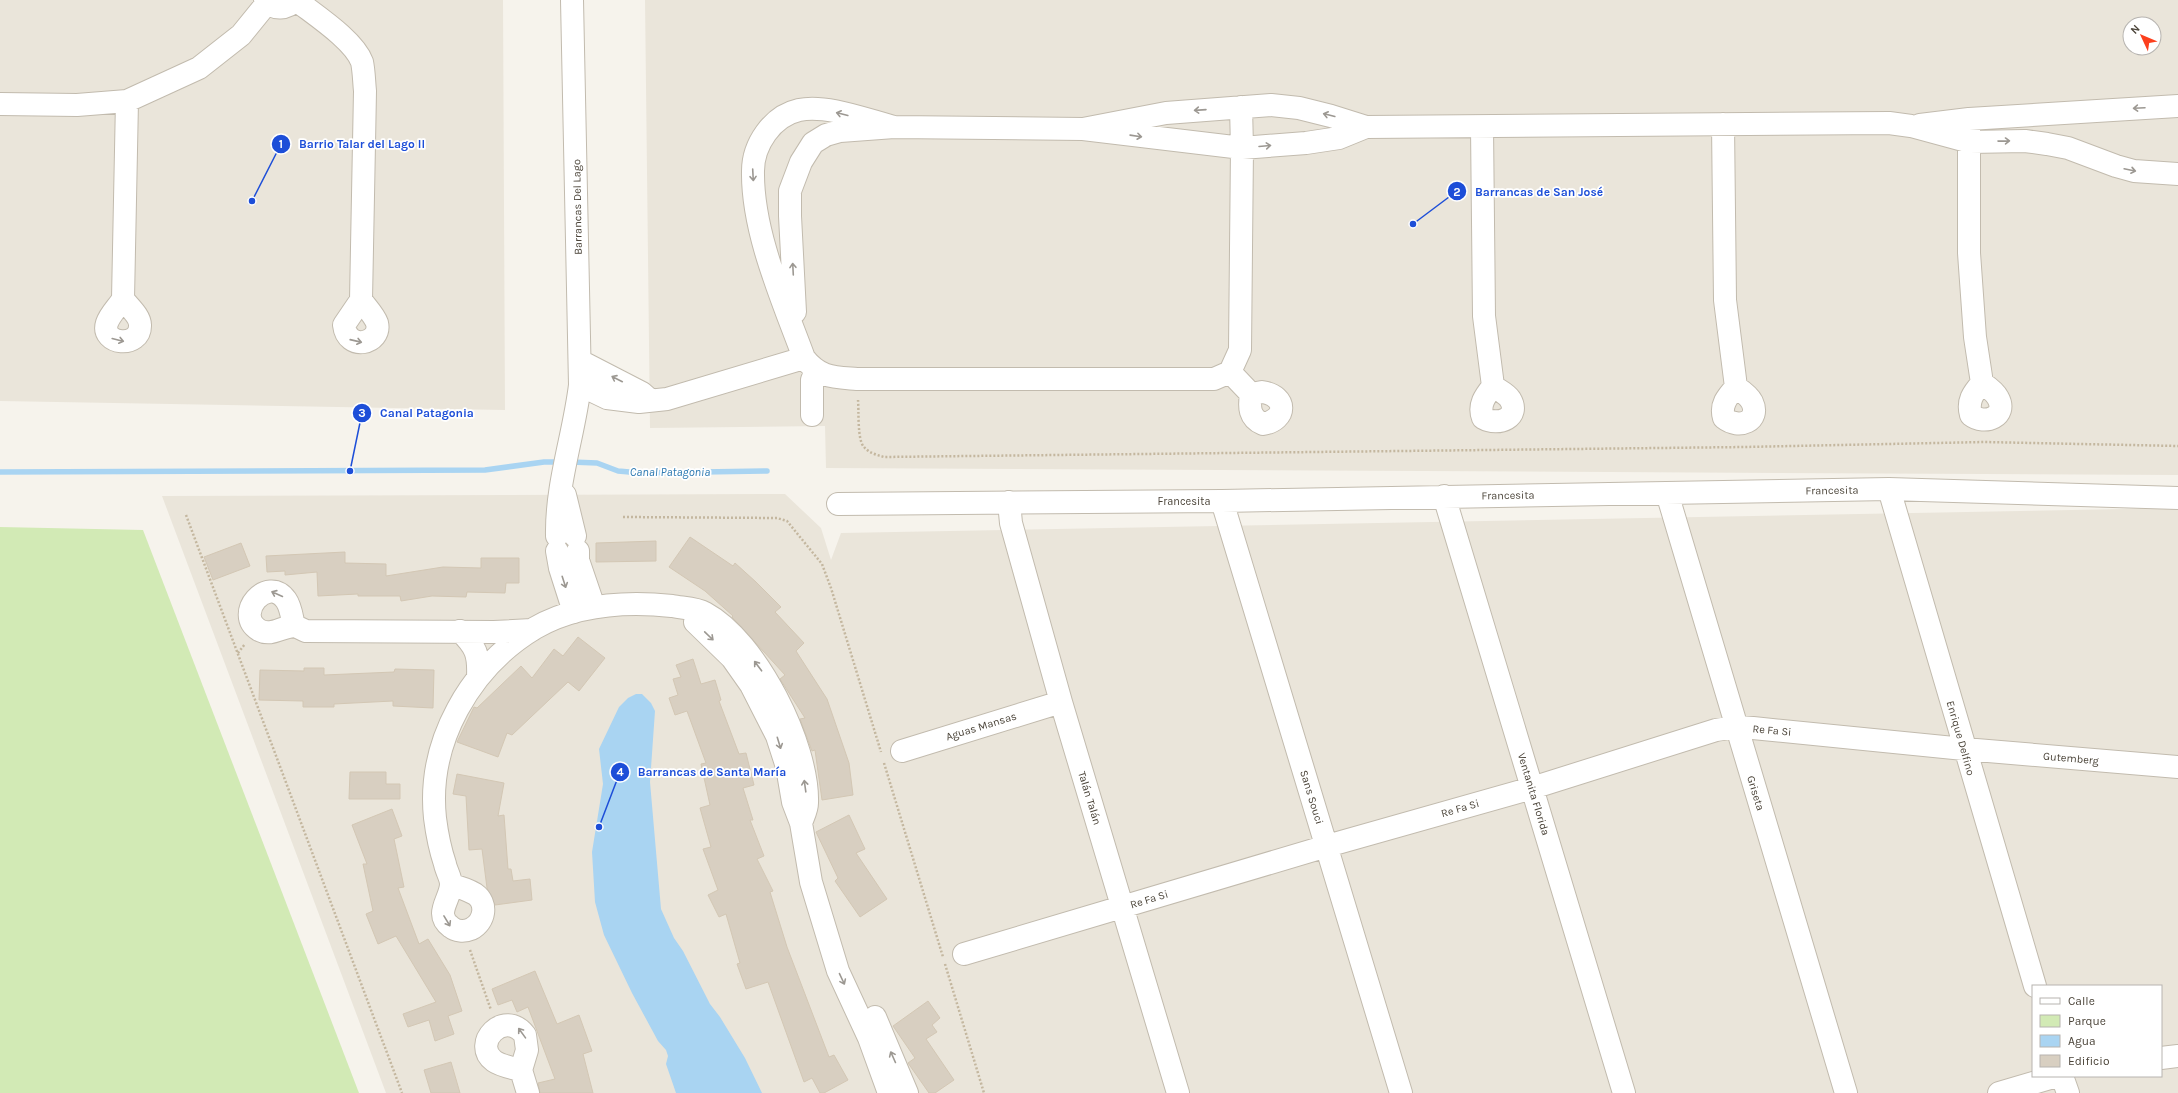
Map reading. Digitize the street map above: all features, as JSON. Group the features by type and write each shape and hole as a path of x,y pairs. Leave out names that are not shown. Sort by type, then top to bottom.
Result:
{"street":[{"path":"0,104 76,105 128,101 200,68 241,35 266,2 279,8 292,4 296,0 342,37 355,50 362,63 365,91 361,300"},
{"name":"Barrancas Del Lago","path":"572,0 580,385 575,422 562,480 567,543 560,568 584,610"},
{"path":"123,299 128,101"},
{"path":"1083,129 1166,113 1271,106 1299,108 1332,116 1366,127 1889,124 1911,126 1970,142 2025,141 2047,144 2068,148 2116,166 2134,171 2178,174"},
{"path":"1911,126 1969,119 2178,106"},
{"path":"810,364 826,376 857,379 1214,379 1230,372 1240,350 1241,107"},
{"path":"812,415 812,380 810,364 796,336 768,259 760,226 753,170 758,148 766,132 781,117 799,110 824,109 894,127"},
{"path":"1969,119 1969,253 1974,337 1982,383"},
{"path":"1723,124 1725,300 1736,387"},
{"path":"796,336 790,192 801,162 813,143 826,134 840,131 894,127 1083,129 1242,148 1306,143 1339,138 1366,127"},
{"path":"1482,127 1484,316 1492,386"},
{"path":"580,361 642,393 650,400"},
{"path":"580,385 607,398 638,402 667,399 810,364"},
{"path":"1230,372 1251,394"},
{"name":"Francesita","path":"838,504 1222,501 1889,489 2178,498"},
{"name":"Enrique Delfino","path":"1889,489 1964,749 2035,985"},
{"name":"Griseta","path":"1667,493 1846,1093"},
{"name":"Ventanita Florida","path":"1444,496 1624,1093"},
{"name":"Sans Souci","path":"1222,501 1401,1093"},
{"name":"Talán Talán","path":"1009,502 1011,523 1061,702 1178,1093"},
{"path":"451,885 477,896 484,909 483,916 478,924 463,931 454,929 448,925 442,912 451,885 437,839 434,791 437,766 442,744 458,705 478,677 500,655 532,630 552,619 584,610 634,603 682,608 732,658 764,707 777,736 787,767 793,802 801,823 811,882 831,942 838,972 869,1038 889,1093"},
{"path":"294,626 306,631 532,630"},
{"path":"460,631 476,650 479,660 478,677"},
{"name":"Aguas Mansas","path":"902,751 1061,702"},
{"name":"Re Fa Si","path":"964,954 1327,846 1532,788 1716,730 1736,727 1964,749"},
{"name":"Gutemberg","path":"1964,749 2178,767"},
{"path":"831,942 850,964 898,1068 907,1093"},
{"path":"521,1070 498,1063 490,1056 486,1049 487,1041 490,1033 497,1028 505,1025 514,1025 525,1035 527,1050 521,1070 528,1093"},
{"path":"2162,1058 2178,1056"},
{"path":"1999,1093 2054,1077"},
{"path":"2062,1077 2068,1093"}],"path":[{"path":"857,379 860,440 864,447 872,453 884,457 1752,447 1984,442 2178,446"},
{"path":"186,515 402,1093"},
{"path":"623,517 777,518 787,521 822,564 831,588 984,1093"},
{"path":"463,931 497,1028"}],"shaded area":[{"path":"0,0 503,0 505,410 0,401"},
{"path":"645,0 2178,0 2178,475 826,468 825,426 650,428"},
{"path":"785,494 821,528 831,560 841,533 2178,508 2178,1093 386,1093 162,496"}],"green space":[{"path":"0,527 143,530 359,1093 0,1093"}],"water":[{"path":"636,694 642,694 651,703 655,711 650,782 661,909 674,938 683,951 710,1004 720,1017 745,1058 762,1093 676,1093 666,1064 668,1056 666,1050 658,1041 632,993 604,935 595,902 592,852 603,784 599,749 619,707 628,698"}],"building":[{"path":"690,537 733,566 735,563 756,582 781,607 775,612 804,643 796,651 827,699 849,763 853,795 822,800 815,750 812,751 800,719 805,718 780,679 785,675 732,617 733,616 705,591 669,567"},
{"path":"656,541 656,561 596,562 596,543"},
{"path":"241,543 250,566 213,580 204,557"},
{"path":"345,552 345,563 386,564 386,576 443,567 481,568 481,558 519,558 519,583 506,583 505,593 467,592 466,597 432,596 401,601 400,596 358,596 358,594 318,596 317,572 285,575 285,571 267,572 266,556"},
{"path":"578,637 605,658 579,691 568,682 512,735 507,733 498,757 457,742 474,707 477,708 521,666 532,678 554,649 563,656"},
{"path":"693,659 701,684 715,680 721,700 719,701 739,754 746,753 754,785 743,788 753,820 750,820 764,856 757,859 773,891 770,892 787,947 829,1057 834,1055 848,1080 824,1093 820,1093 812,1078 804,1082 768,982 746,989 737,964 740,963 726,914 719,917 708,895 718,890 703,849 711,847 700,808 710,805 701,764 706,763 687,711 675,715 669,698 678,695 673,679 681,677 676,665"},
{"path":"304,668 324,668 324,675 394,672 395,669 434,670 433,708 393,706 393,701 334,704 334,707 303,707 303,701 259,700 260,670 304,671"},
{"path":"350,772 386,772 386,784 400,784 400,799 349,799"},
{"path":"457,774 504,783 498,816 504,815 508,869 511,869 513,881 530,879 532,900 495,905 487,888 482,849 469,850 466,796 453,794"},
{"path":"392,809 402,836 394,839 404,887 398,888 419,944 428,939 450,975 462,1011 448,1016 454,1034 435,1041 429,1020 408,1027 403,1014 436,1002 396,936 378,944 366,914 373,911 363,864 367,864 352,825"},
{"path":"849,815 865,849 856,853 887,899 860,917 835,881 838,878 816,832"},
{"path":"535,971 557,1024 579,1015 592,1051 583,1054 593,1093 540,1093 538,1083 555,1079 528,1007 517,1012 512,1000 498,1005 492,989"},
{"path":"928,1001 940,1018 932,1025 937,1032 926,1039 954,1080 935,1093 929,1093 908,1063 915,1058 893,1026"},
{"path":"451,1062 460,1093 431,1093 424,1070"}],"waterway":[{"name":"Canal Patagonia","path":"0,472 485,470 544,462 562,462"},
{"name":"Canal Patagonia","path":"571,462 597,463 618,471 641,473 767,471"}],"place":[{"name":"Barrio Talar del Lago II","path":"252,201"},
{"name":"Barrancas de San José","path":"1413,224"},
{"name":"Canal Patagonia","path":"350,471"},
{"name":"Barrancas de Santa María","path":"599,827"}]}
